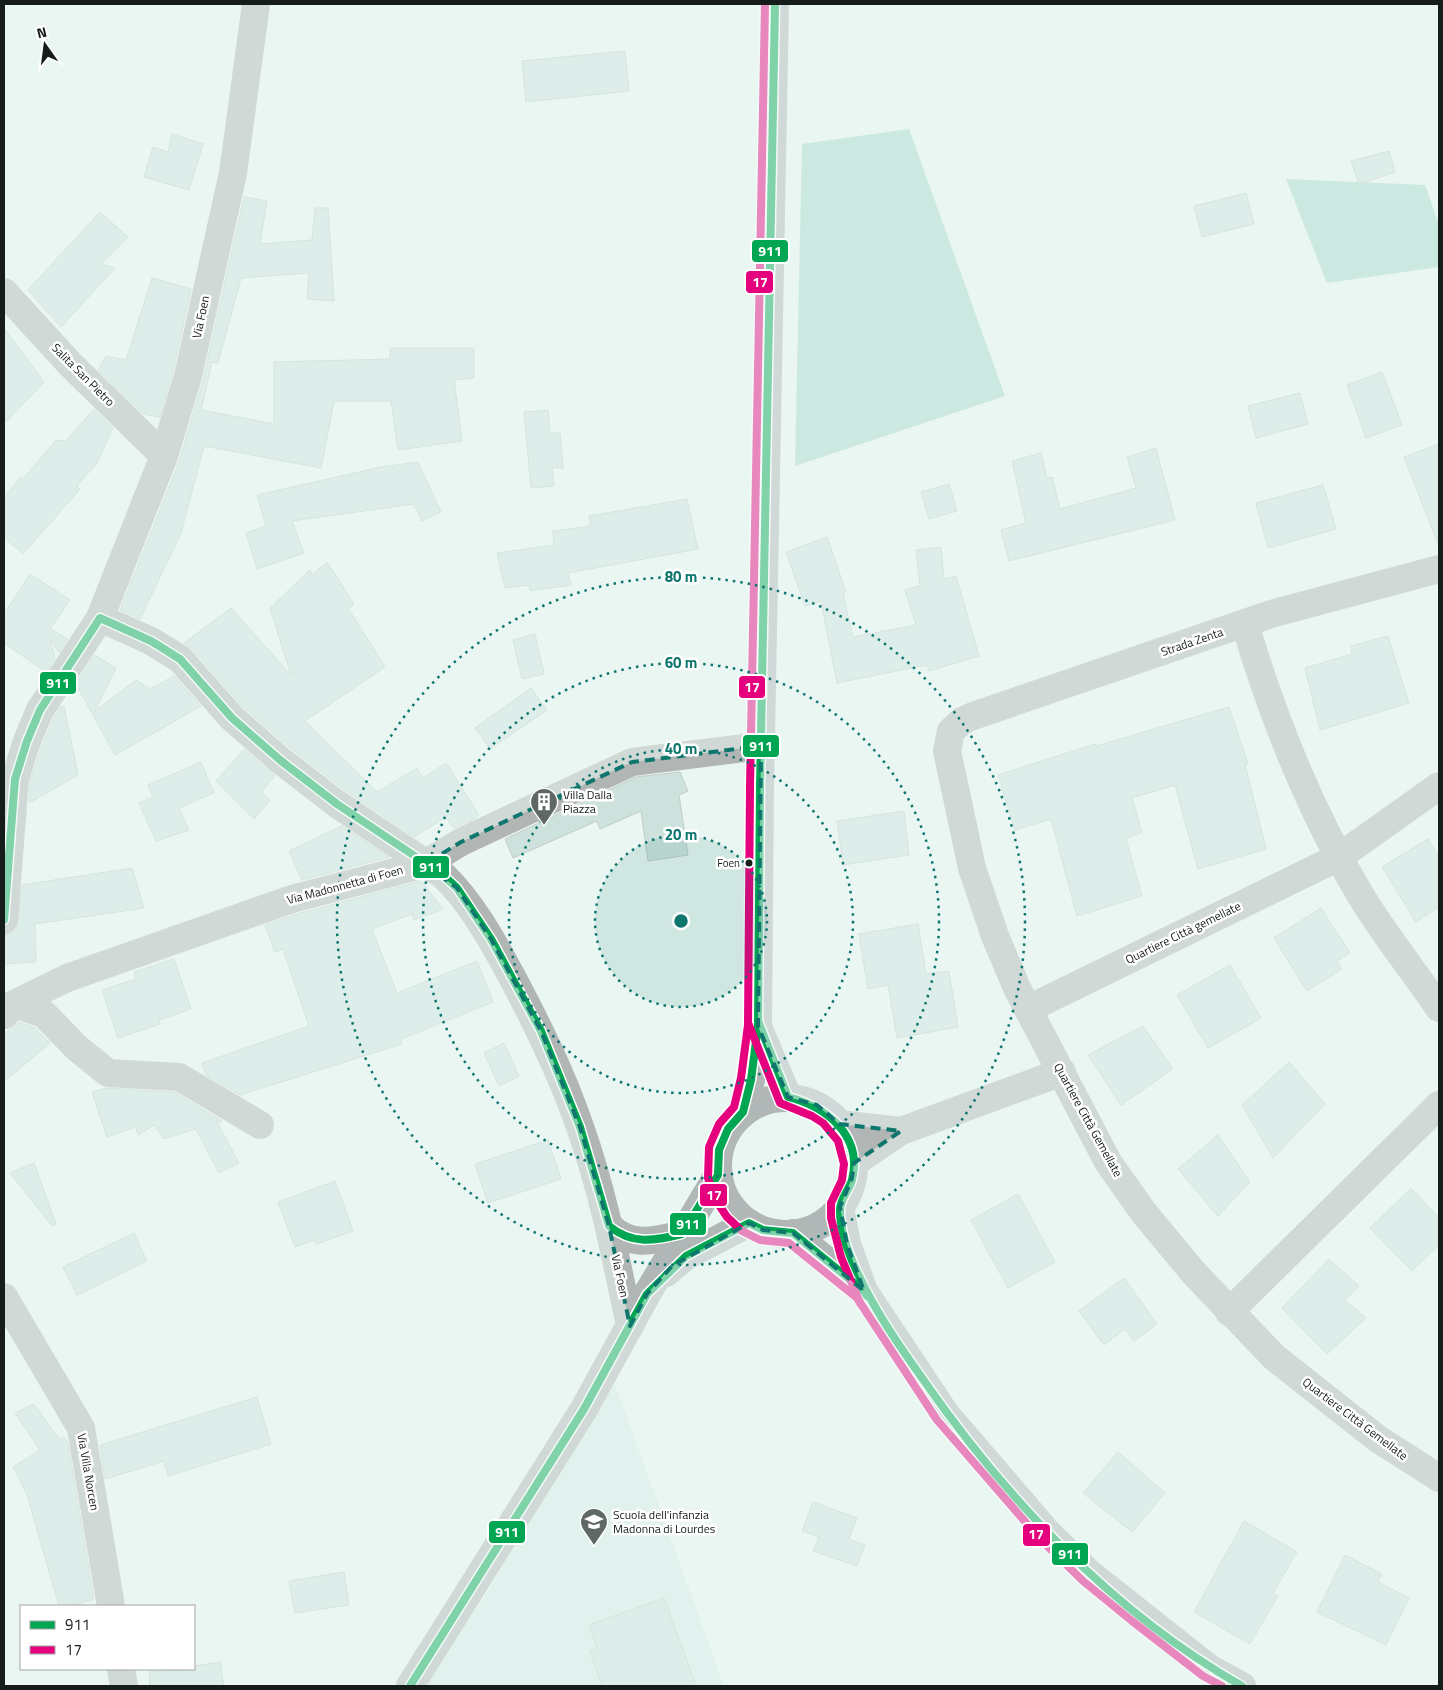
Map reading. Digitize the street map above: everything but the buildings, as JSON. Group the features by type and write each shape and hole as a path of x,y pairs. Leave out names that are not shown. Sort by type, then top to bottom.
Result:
{"main road":[{"path":"744,1112 751,1080 758,1026 761,746 775,4"},
{"path":"758,1026 788,1098"},
{"path":"788,1098 817,1105 840,1124 849,1142 854,1163 852,1178 840,1207 827,1219 812,1228 793,1233 763,1230 749,1223 734,1211 723,1192 718,1175 719,1150 728,1129 744,1112 757,1104 772,1099 788,1098"},
{"path":"410,1686 584,1410 647,1294 718,1175"},
{"path":"840,1207 847,1244 864,1291 945,1414 1048,1533 1089,1573 1210,1668 1242,1686"},
{"path":"647,1294 672,1266 686,1256 749,1223"},
{"path":"793,1233 864,1291"}],"street":[{"name":"Via Foen","path":"4,920 15,779 26,741 40,710 100,618 164,456 188,376 233,173 256,4"},
{"name":"Salita San Pietro","path":"4,292 71,365 164,456"},
{"name":"Strada Zenta","path":"951,730 962,721 973,716 1271,614 1439,569"},
{"name":"Via Foen","path":"100,618 151,641 180,659 232,718 280,760 337,804 443,875 462,896 491,939 541,1031 580,1127 609,1226 630,1326"},
{"path":"1245,624 1282,735 1307,794 1361,897 1439,1008"},
{"name":"Quartiere Città Gemellate","path":"951,730 948,740 949,764 972,868 995,936 1028,1009 1108,1162 1150,1220 1229,1312 1274,1357 1378,1439 1439,1478"},
{"name":"Via Madonnetta di Foen","path":"7,1003 68,978 292,899 425,864 461,842 632,762 761,746"},
{"name":"Quartiere Città gemellate","path":"1028,1009 1339,857 1439,786"},
{"path":"7,1003 44,1014 77,1048 108,1073 180,1077 260,1125"},
{"path":"854,1163 901,1131 1062,1072"},
{"path":"1229,1312 1439,1104"},
{"path":"840,1124 901,1131"},
{"name":"Via Foen","path":"609,1226 620,1236 647,1242 682,1234"},
{"name":"Via Villa Norcen","path":"4,1297 81,1428 110,1605"},
{"path":"121,1670 124,1686"}],"highlighted area":[{"path":"761,746 758,1026 788,1097 817,1105 839,1124 901,1131 854,1163 852,1178 840,1207 847,1244 864,1291 793,1233 763,1230 749,1223 672,1266 647,1294 630,1326 609,1226 580,1127 541,1031 491,939 457,888 425,864 461,842 632,762"}],"shaded area":[{"name":"Scuola dell'infanzia Madonna di Lourdes","path":"611,1386 616,1387 724,1686 422,1686 481,1602"}],"green space":[{"path":"909,129 1005,396 795,466 802,144"},
{"path":"1286,179 1425,185 1439,225 1439,267 1327,283"}],"transit line":[{"name":"17","path":"765,4 750,787 748,1025 741,1078 734,1107 719,1124 709,1147 708,1178 715,1199 727,1217 742,1231 760,1240 789,1243 857,1298 937,1420 1041,1540 1083,1581 1132,1621 1203,1676 1222,1686"},
{"name":"911","path":"4,920 15,779 27,741 40,710 100,618 151,641 180,659 232,718 280,760 337,804 443,875 457,888 491,939 541,1031 580,1127 609,1226 626,1236 644,1240 682,1234 718,1175 719,1150 728,1129 743,1112 751,1080 758,1026 760,787 775,4"},
{"name":"911","path":"758,1021 788,1097 816,1108 828,1116 847,1137 852,1150 854,1164 852,1180 841,1202 840,1218 849,1253 866,1291 880,1315 953,1420 987,1465 1025,1508 1105,1587 1194,1656 1242,1686"},
{"name":"17","path":"749,1025 780,1103 812,1116 823,1123 838,1141 844,1164 842,1180 831,1203 831,1218 841,1257 860,1303"},
{"name":"911","path":"410,1686 584,1409 647,1294 686,1256 749,1223 763,1230 793,1233 864,1291 867,1296"}],"place":[{"name":"Villa Dalla Piazza","path":"544,826"},
{"name":"Foen","path":"749,863"},
{"name":"Scuola dell'infanzia Madonna di Lourdes","path":"594,1546"}]}
